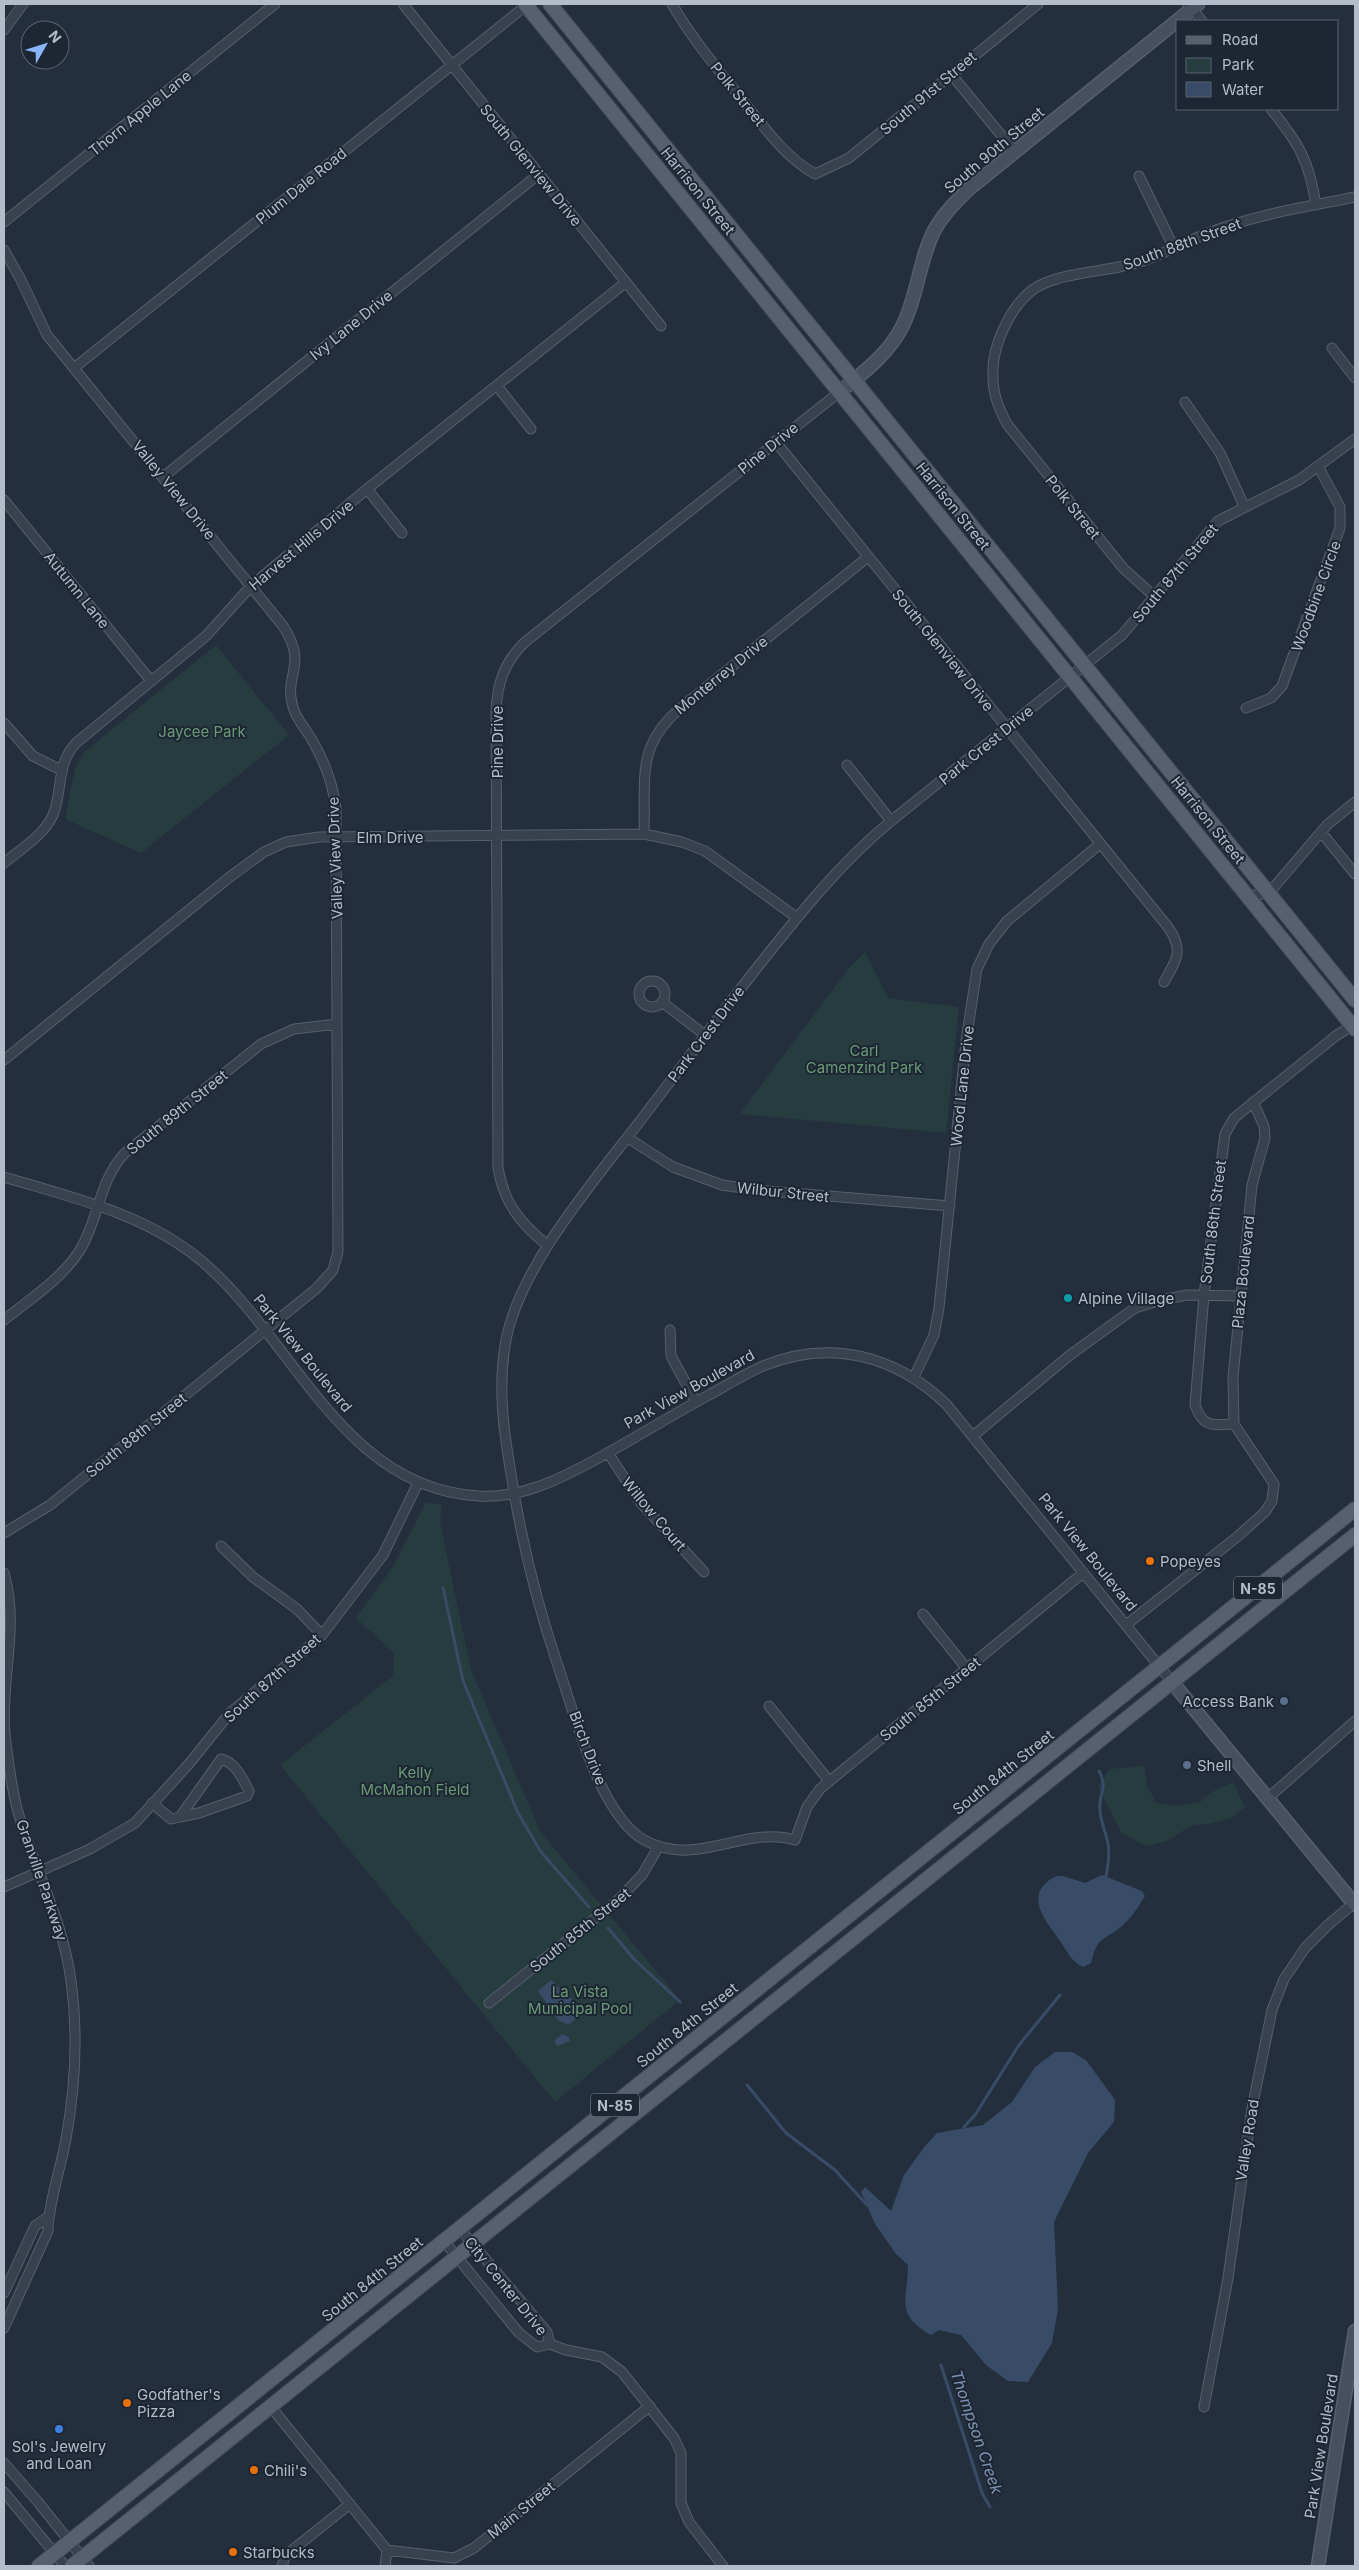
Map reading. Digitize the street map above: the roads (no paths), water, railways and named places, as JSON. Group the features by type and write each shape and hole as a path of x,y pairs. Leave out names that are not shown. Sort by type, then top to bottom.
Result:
{"main road":[{"name":"Harrison Street","path":"526,4 847,386"},
{"name":"Harrison Street","path":"550,4 847,386 1078,672 1248,896 1354,1025"},
{"name":"Harrison Street","path":"1078,672 1269,893 1355,1000"},
{"name":"South 84th Street","path":"39,2566 1355,1509"},
{"name":"N-85","path":"81,2563 473,2244 1355,1535"}],"street":[{"path":"4,30 23,4"},
{"name":"Thorn Apple Lane","path":"4,222 275,4"},
{"name":"South Glenview Drive","path":"403,4 661,326"},
{"name":"Plum Dale Road","path":"74,368 452,66 526,4"},
{"name":"Polk Street","path":"672,4 690,34 780,146 803,168 815,174"},
{"name":"South 91st Street","path":"815,174 849,158 1038,4"},
{"path":"1193,5 1201,20"},
{"name":"South 90th Street","path":"847,386 882,355 902,328 915,294 928,244 943,216 970,188 1193,5"},
{"path":"951,74 1015,152"},
{"path":"1272,110 1294,137 1306,160 1316,205"},
{"name":"Ivy Lane Drive","path":"163,477 539,174"},
{"path":"1139,176 1174,248"},
{"name":"South 88th Street","path":"1000,410 993,377 997,349 1014,310 1027,294 1052,280 1132,265 1229,226 1355,196"},
{"name":"Valley View Drive","path":"4,250 21,280 47,335 283,626 295,647 296,662 292,704 330,777 336,809 337,836 338,1257 333,1270 324,1283 265,1331"},
{"name":"Harvest Hills Drive","path":"4,863 37,836 50,820 56,802 61,770 69,751 76,743 206,636 251,586 367,489 625,283"},
{"path":"1332,348 1355,378"},
{"path":"496,386 531,429"},
{"name":"Pine Drive","path":"547,1246 524,1225 514,1212 503,1191 498,1168 496,700 500,679 510,659 525,642 676,524 775,441 847,386"},
{"path":"1185,402 1220,453 1244,506"},
{"name":"Polk Street","path":"1000,410 1007,424 1116,559 1139,584 1155,597"},
{"name":"South 87th Street","path":"1078,672 1122,635 1212,526 1244,506 1299,480 1355,440"},
{"name":"South Glenview Drive","path":"775,441 1175,937 1178,954 1164,982"},
{"name":"Woodbine Circle","path":"1246,708 1271,698 1282,686 1340,528 1340,507 1318,468"},
{"path":"367,489 402,533"},
{"name":"Autumn Lane","path":"4,500 151,681"},
{"name":"Monterrey Drive","path":"644,834 647,759 650,746 662,726 684,705 868,556"},
{"name":"Park Crest Drive","path":"514,1494 502,1419 502,1373 507,1337 523,1294 547,1246 705,1035 796,918 857,849 1078,672"},
{"path":"4,723 33,756 61,770"},
{"path":"847,765 891,821"},
{"path":"1248,896 1269,893 1321,832 1355,802"},
{"path":"1321,832 1355,874"},
{"name":"Elm Drive","path":"4,1060 264,852 286,842 337,836 644,834 682,842 705,851 796,918"},
{"name":"Wood Lane Drive","path":"914,1377 934,1335 950,1206 966,1041 973,985 980,961 989,944 1007,921 1100,844"},
{"path":"662,1002 705,1035"},
{"name":"South 89th Street","path":"4,1320 68,1266 84,1242 110,1175 125,1153 257,1047 276,1035 294,1029 337,1024"},
{"name":"South 86th Street","path":"973,1436 1070,1356 1135,1308 1187,1295 1204,1295 1225,1134 1234,1118 1354,1025"},
{"name":"Plaza Boulevard","path":"1234,1424 1233,1377 1252,1185 1265,1144 1264,1126 1253,1102"},
{"name":"Wilbur Street","path":"628,1138 673,1167 722,1184 756,1190 950,1206"},
{"name":"Park View Boulevard","path":"4,1177 98,1205 156,1230 197,1258 227,1285 344,1430 381,1461 418,1483 444,1492 496,1496 514,1494 541,1486 608,1453 761,1366 801,1355 828,1353 855,1355 881,1362 914,1377 948,1405 1267,1799 1355,1904"},
{"path":"1126,1625 1237,1537 1264,1512 1272,1501 1274,1484 1234,1424 1210,1425 1200,1418 1195,1405 1204,1295 1240,1296"},
{"path":"670,1330 670,1356 696,1402"},
{"name":"South 88th Street","path":"4,1533 50,1505 265,1331"},
{"name":"Willow Court","path":"608,1453 641,1503 704,1572"},
{"name":"South 87th Street","path":"4,1887 90,1849 135,1822 230,1713 322,1635 383,1555 418,1483"},
{"name":"Birch Drive","path":"514,1494 546,1630 572,1708 601,1783 614,1810 625,1825 640,1837 660,1846 689,1851 765,1837 795,1840"},
{"path":"222,1546 238,1564 297,1609 322,1635"},
{"name":"Granville Parkway","path":"4,1573 11,1617 4,1729 9,1770 18,1813 41,1872 63,1938 71,1982 74,2028 66,2137 48,2217 48,2232 4,2328"},
{"name":"South 85th Street","path":"795,1840 811,1800 829,1781 1083,1573"},
{"path":"923,1614 967,1669"},
{"path":"769,1706 829,1781"},
{"path":"1267,1799 1355,1721"},
{"path":"152,1803 171,1819 198,1814 247,1796 249,1791 243,1779 228,1761 221,1759 180,1817"},
{"name":"South 85th Street","path":"489,2003 618,1900 642,1875 660,1846"},
{"name":"Valley Road","path":"1204,2407 1228,2278 1252,2108 1272,2010 1284,1979 1305,1948 1328,1924 1355,1904"},
{"name":"Granville Parkway","path":"4,2293 36,2226 48,2217"},
{"name":"City Center Drive","path":"460,2229 547,2332 550,2344"},
{"name":"City Center Drive","path":"444,2241 519,2333 537,2347 550,2344 566,2350 608,2360 622,2372 674,2438 681,2453 682,2503 689,2522 724,2566"},
{"name":"Park View Boulevard","path":"1318,2566 1355,2331"},
{"name":"Main Street","path":"388,2550 454,2562 474,2548 650,2406"},
{"path":"271,2407 388,2550 385,2566"},
{"path":"4,2463 69,2542 81,2563"},
{"path":"4,2492 65,2566"},
{"path":"282,2566 286,2555 350,2504"}],"water":[{"path":"1102,1875 1142,1891 1145,1896 1127,1922 1099,1943 1091,1963 1083,1967 1072,1959 1046,1921 1038,1898 1040,1890 1046,1883 1056,1877 1063,1876 1085,1883"},
{"path":"551,1980 576,2003 578,2017 568,2025 558,2020 538,1991"},
{"path":"562,2034 569,2037 570,2041 558,2046 555,2044 555,2040"},
{"path":"1055,2052 1072,2052 1086,2060 1115,2100 1114,2122 1088,2153 1054,2222 1058,2309 1052,2343 1028,2382 1008,2381 986,2365 961,2335 939,2330 931,2335 912,2320 907,2313 906,2305 908,2265 896,2254 875,2224 861,2192 865,2187 891,2211 904,2175 937,2133 983,2125 1012,2102 1035,2067"}],"waterway":[{"path":"443,1588 463,1681 518,1813 541,1852 589,1907"},
{"path":"1099,1771 1103,1783 1100,1813 1109,1848 1106,1876"},
{"path":"608,1928 634,1959 680,2002"},
{"path":"964,2127 975,2115 1019,2045 1060,1995"},
{"path":"747,2085 786,2133 835,2170 867,2205"},
{"name":"Thompson Creek","path":"941,2365 982,2493 990,2507"}],"place":[{"name":"Alpine Village","path":"1068,1298"},
{"name":"Popeyes","path":"1150,1561"},
{"name":"Access Bank","path":"1284,1701"},
{"name":"Shell","path":"1187,1765"},
{"name":"Godfather's Pizza","path":"127,2403"},
{"name":"Sol's Jewelry and Loan","path":"59,2429"},
{"name":"Chili's","path":"254,2470"},
{"name":"Starbucks","path":"233,2552"}],"park label":[{"name":"Jaycee Park","path":"202,731"},
{"name":"Carl Camenzind Park","path":"864,1058"},
{"name":"Kelly McMahon Field","path":"415,1780"},
{"name":"La Vista Municipal Pool","path":"580,2000"}]}
